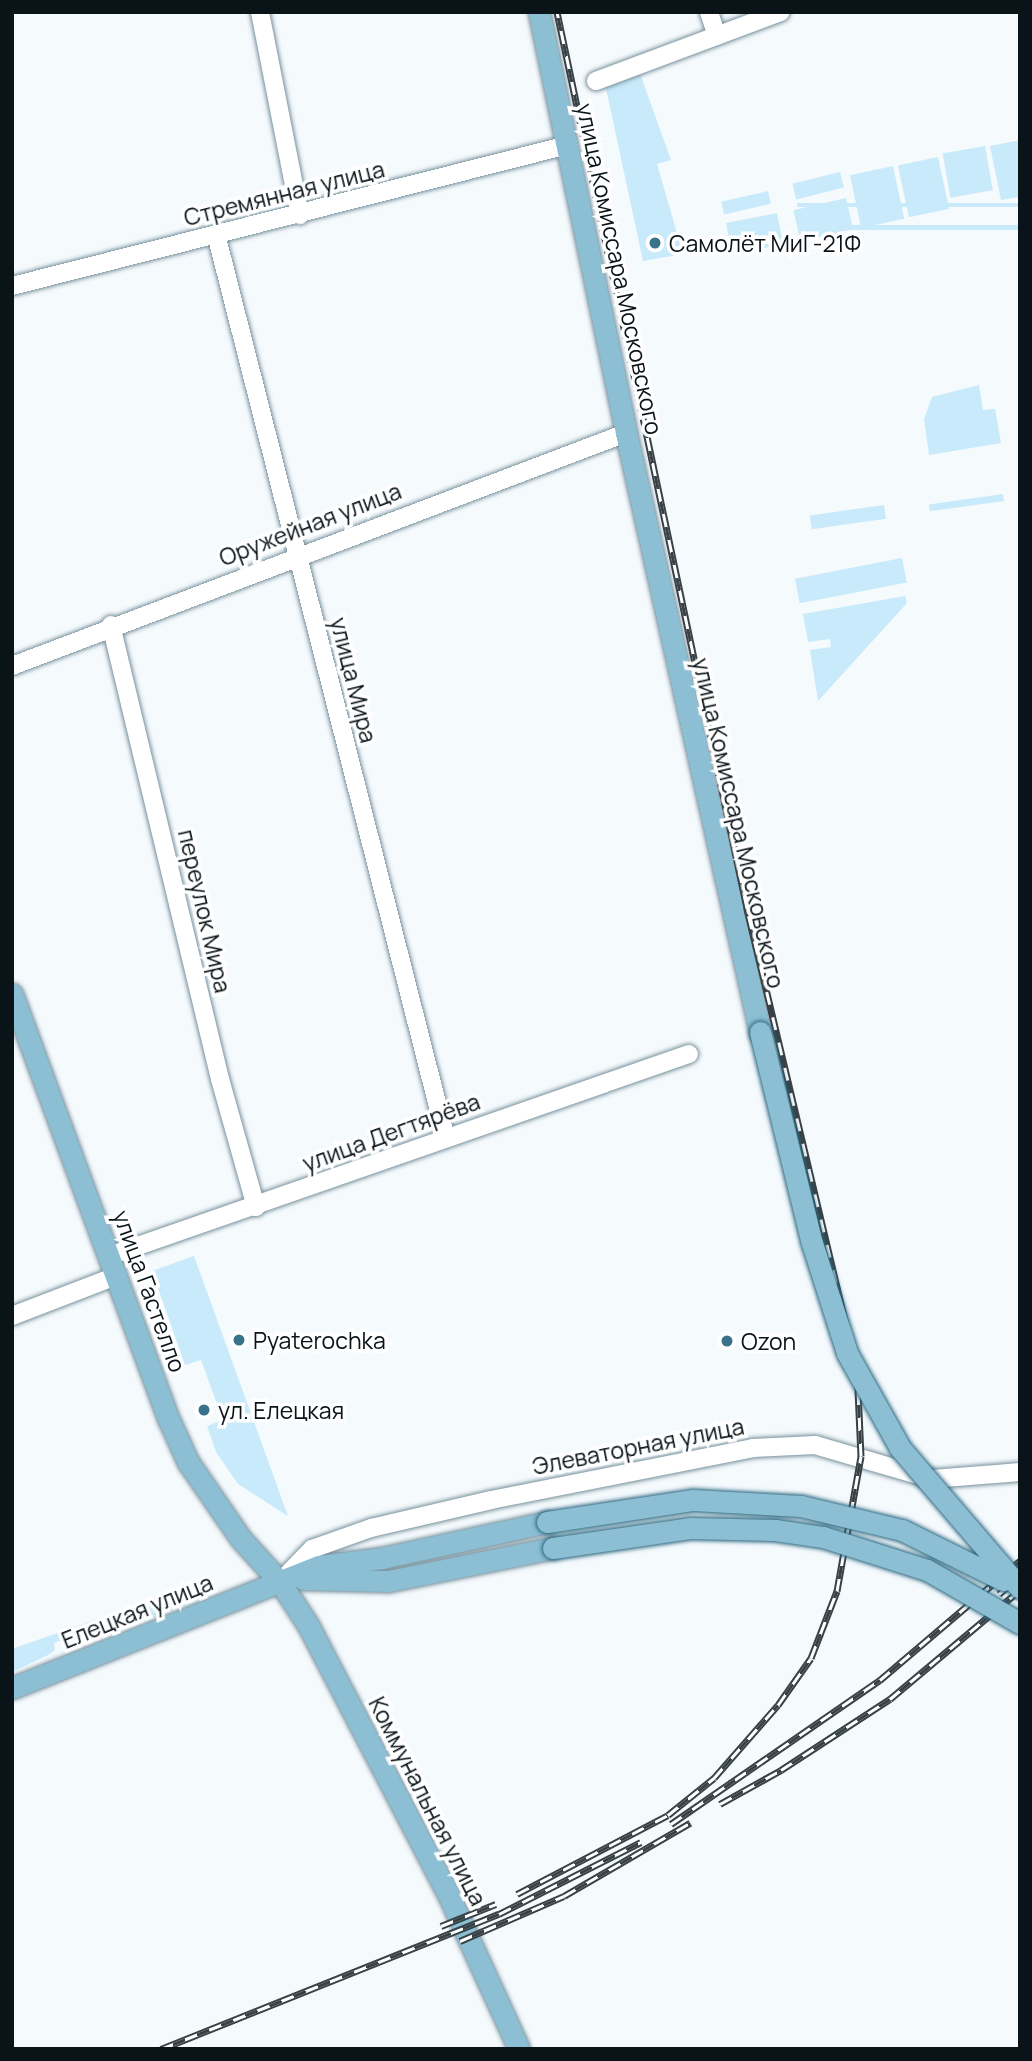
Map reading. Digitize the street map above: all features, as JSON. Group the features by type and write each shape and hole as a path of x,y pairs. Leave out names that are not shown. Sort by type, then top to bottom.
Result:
{"main road":[{"name":"улица Комиссара Московского","path":"539,12 626,433 760,1032 812,1244 847,1353 900,1448 1020,1589"},
{"name":"улица Гастелло","path":"12,993 112,1266 188,1462 241,1539 280,1582"},
{"path":"280,1582 319,1566 382,1558 547,1521 693,1500 801,1506 902,1530 1020,1589"},
{"path":"280,1582 324,1577 389,1581 553,1548 690,1528 775,1530 823,1537 927,1570 1020,1623"},
{"name":"Елецкая улица","path":"12,1688 280,1582"},
{"name":"Коммунальная улица","path":"280,1582 337,1678 449,1896 519,2049"}],"street":[{"path":"260,12 300,215"},
{"path":"709,12 718,36"},
{"path":"596,81 781,12"},
{"name":"Стремянная улица","path":"12,286 568,145"},
{"name":"улица Мира","path":"216,234 446,1138"},
{"name":"Оружейная улица","path":"12,666 111,625 626,433"},
{"name":"переулок Мира","path":"111,625 220,1080 256,1207"},
{"name":"улица Дегтярёва","path":"12,1316 112,1266 256,1207 690,1054"},
{"name":"Элеваторная улица","path":"280,1582 312,1549 372,1528 491,1500 753,1448 814,1445 932,1479 1020,1472"}],"shaded area":[{"path":"638,68 671,160 657,164 683,254 643,261 604,79"},
{"path":"1020,140 1020,197 1001,200 990,146"},
{"path":"985,146 993,190 950,198 943,153"},
{"path":"938,157 949,209 909,217 898,166"},
{"path":"893,166 904,219 861,228 850,175"},
{"path":"840,172 844,188 796,199 792,184"},
{"path":"768,191 771,204 724,214 721,202"},
{"path":"846,198 853,229 801,241 793,210"},
{"path":"797,203 1020,203 1020,207 797,207"},
{"path":"777,213 783,244 732,254 726,223"},
{"path":"801,225 1020,225 1020,230 801,230"},
{"path":"979,385 983,410 995,409 1001,443 929,455 924,419 932,397"},
{"path":"1003,494 1004,501 930,511 929,504"},
{"path":"884,505 886,519 812,529 810,515"},
{"path":"902,558 907,583 800,603 795,579"},
{"path":"905,596 907,603 818,701 810,650 831,647 830,639 808,642 803,614"},
{"path":"194,1256 288,1516 238,1484 216,1452 207,1426 223,1420 201,1360 185,1365 152,1271"},
{"path":"194,1585 199,1600 99,1639 87,1639 84,1632 54,1643 55,1650 48,1655 12,1672 12,1649"}],"railway":[{"path":"517,1894 668,1815 714,1778 778,1705 811,1658 837,1591 861,1456 858,1389 848,1333 747,908 557,12"},
{"path":"671,1824 880,1680 1020,1561"},
{"path":"999,1594 1020,1576"},
{"path":"720,1804 781,1770 890,1699 1020,1590"},
{"path":"460,1941 564,1896 690,1823"},
{"path":"161,2049 499,1914 641,1842"},
{"path":"441,1926 496,1904"}],"place":[{"name":"Самолёт МиГ-21Ф","path":"655,243"},
{"name":"Pyaterochka","path":"239,1340"},
{"name":"Ozon","path":"727,1341"},
{"name":"ул. Елецкая","path":"204,1410"}]}
